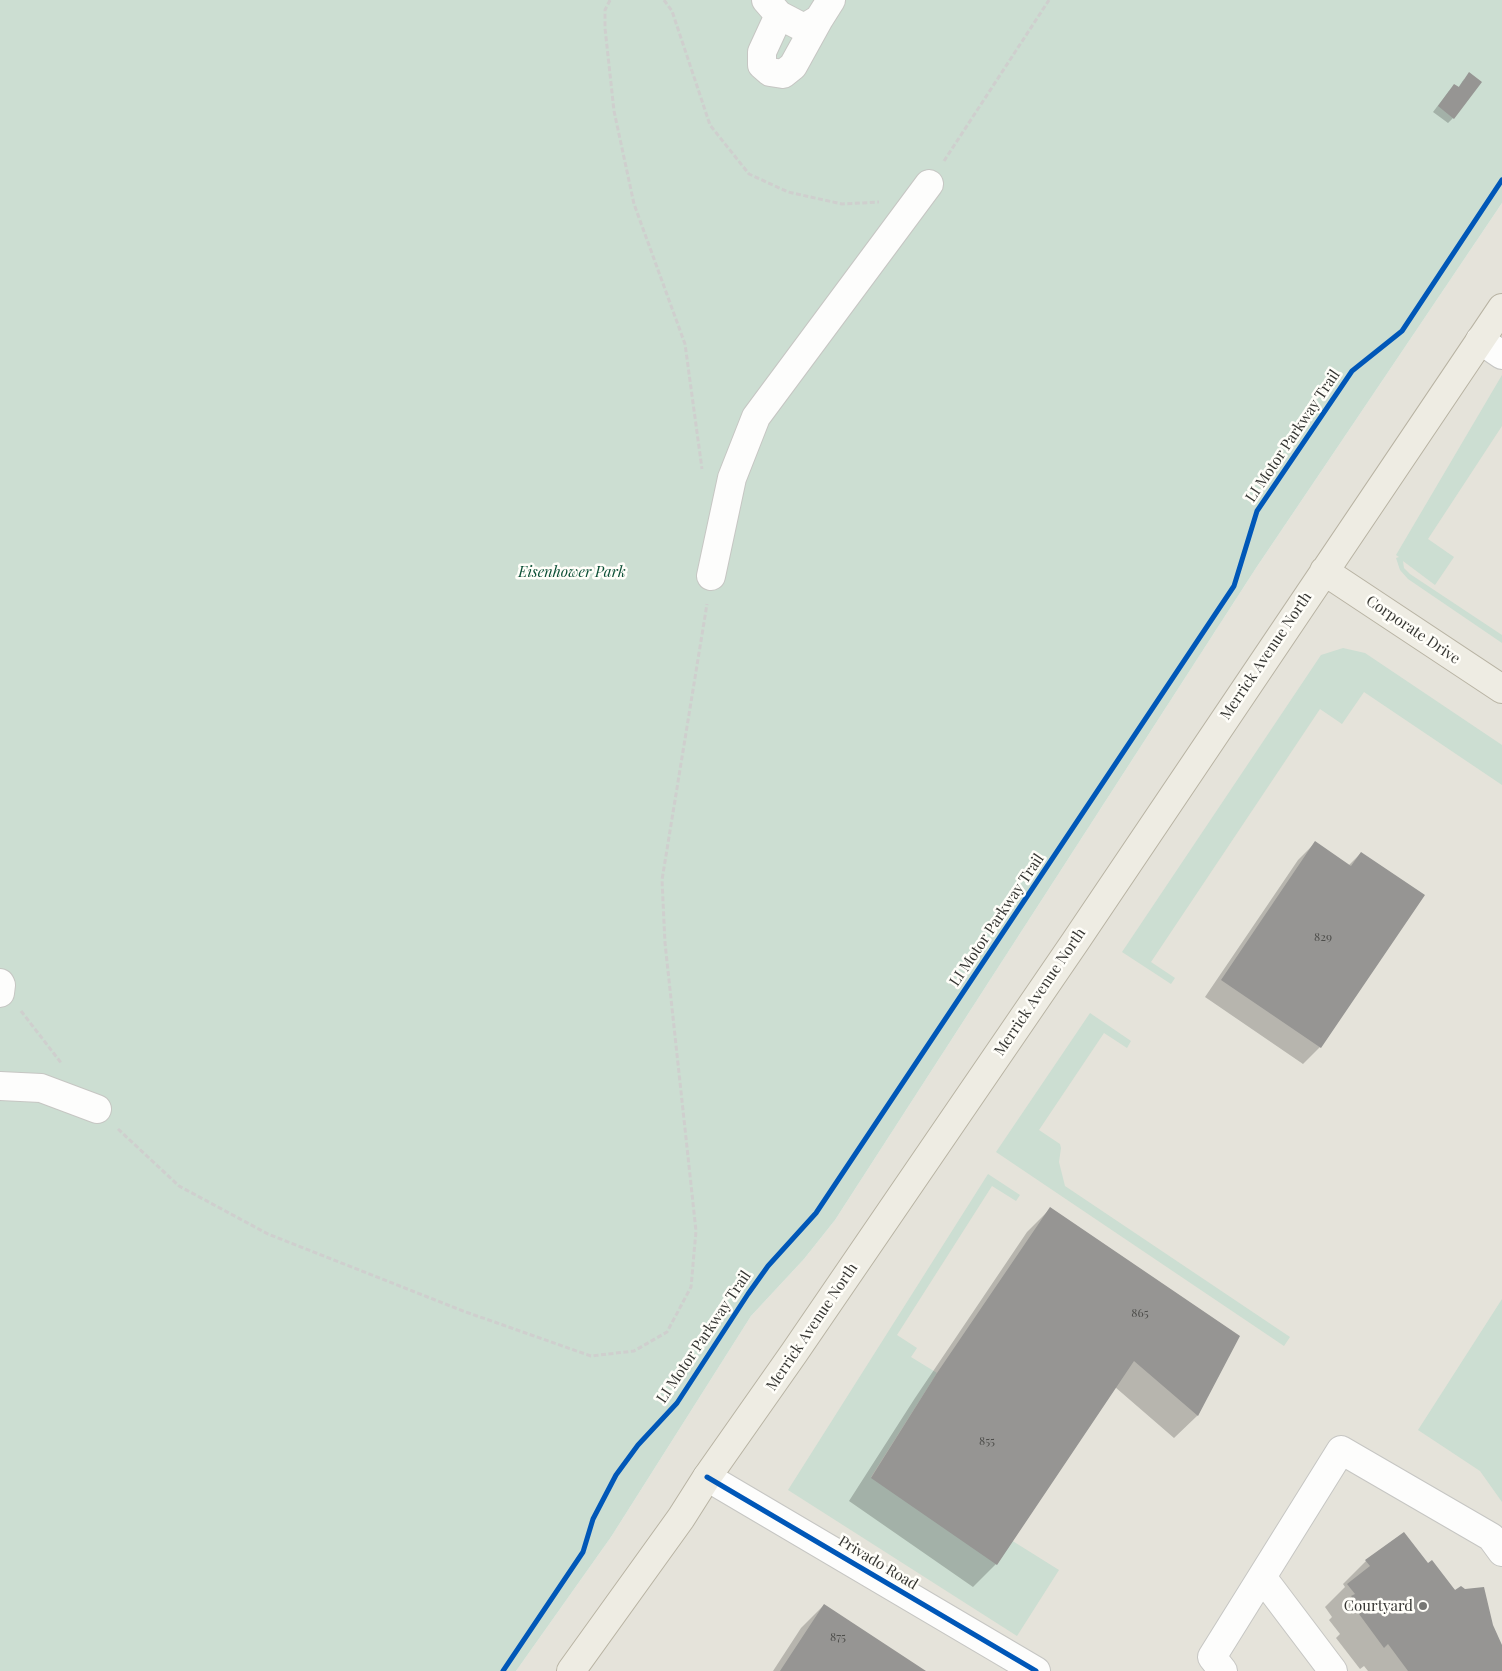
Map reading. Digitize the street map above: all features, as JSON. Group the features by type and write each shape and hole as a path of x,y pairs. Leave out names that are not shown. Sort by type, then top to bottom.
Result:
{"main road":[{"name":"Merrick Avenue North","path":"571,1671 681,1518 707,1477 1075,942 1502,308"},
{"name":"Corporate Drive","path":"1324,571 1502,689"}],"street":[{"path":"772,7 804,28 825,10 793,66 783,74 770,72 762,65 762,52 772,7"},
{"path":"711,576 732,478 756,417 929,184"},
{"path":"1480,340 1502,356"},
{"path":"0,1086 41,1088 97,1109"},
{"path":"1223,1671 1212,1657 1341,1450 1491,1537 1502,1552"},
{"name":"Privado Road","path":"707,1477 1036,1671"},
{"path":"1262,1577 1333,1671"}],"path":[{"path":"610,0 605,10 605,28 614,111 634,204 685,344 702,472"},
{"path":"664,0 672,11 710,125 749,174 788,192 842,204 885,201"},
{"path":"929,184 1048,0"},
{"path":"97,1109 179,1186 268,1234 463,1311 591,1356 634,1351 667,1332 691,1287 696,1231 665,943 662,880 711,576"},
{"path":"0,987 67,1070"}],"shaded area":[{"path":"1502,203 1502,1671 516,1671 611,1537 751,1316 804,1259 835,1220 1256,568"}],"green space":[{"name":"Eisenhower Park","path":"0,0 1502,0 1502,203 1256,568 835,1220 804,1259 751,1316 611,1537 516,1671 0,1671"},
{"path":"1502,375 1502,426 1428,539 1454,557 1435,585 1403,561 1404,568 1410,574 1502,635 1502,643 1408,579 1400,570 1396,558 1399,557 1396,555"},
{"path":"1343,648 1365,653 1502,745 1502,785 1364,692 1342,724 1320,709 1151,962 1175,978 1171,984 1122,952 1321,655"},
{"path":"1090,1013 1131,1041 1127,1048 1104,1033 1039,1130 1060,1144 1059,1162 1065,1186 1290,1337 1284,1346 996,1152"},
{"path":"988,1174 1020,1195 1016,1201 992,1186 897,1335 917,1348 911,1357 937,1373 871,1477 999,1559 1011,1540 1059,1570 1017,1636 788,1490"},
{"path":"1502,1299 1502,1502 1480,1471 1418,1430"}],"building":[{"path":"1469,72 1482,82 1454,119 1438,106 1454,84 1459,87"},
{"path":"1315,841 1351,866 1361,852 1425,895 1321,1048 1221,980"},
{"path":"1050,1207 1240,1336 1198,1416 1134,1361 997,1565 871,1478 937,1373"},
{"name":"Courtyard","path":"1404,1532 1428,1563 1432,1560 1455,1590 1461,1586 1465,1589 1484,1587 1493,1625 1502,1645 1502,1671 1408,1671 1388,1644 1384,1648 1359,1614 1363,1611 1351,1596 1355,1594 1347,1584 1370,1566 1365,1560"},
{"path":"824,1604 926,1671 780,1671"}],"cycle path":[{"name":"LI Motor Parkway Trail","path":"503,1671 583,1552 593,1519 616,1475 638,1445 677,1403 768,1266 816,1213 1234,586 1257,511 1352,371 1402,331 1502,180"},
{"path":"707,1477 1036,1671"}],"place":[{"name":"Courtyard","path":"1423,1606"}]}
